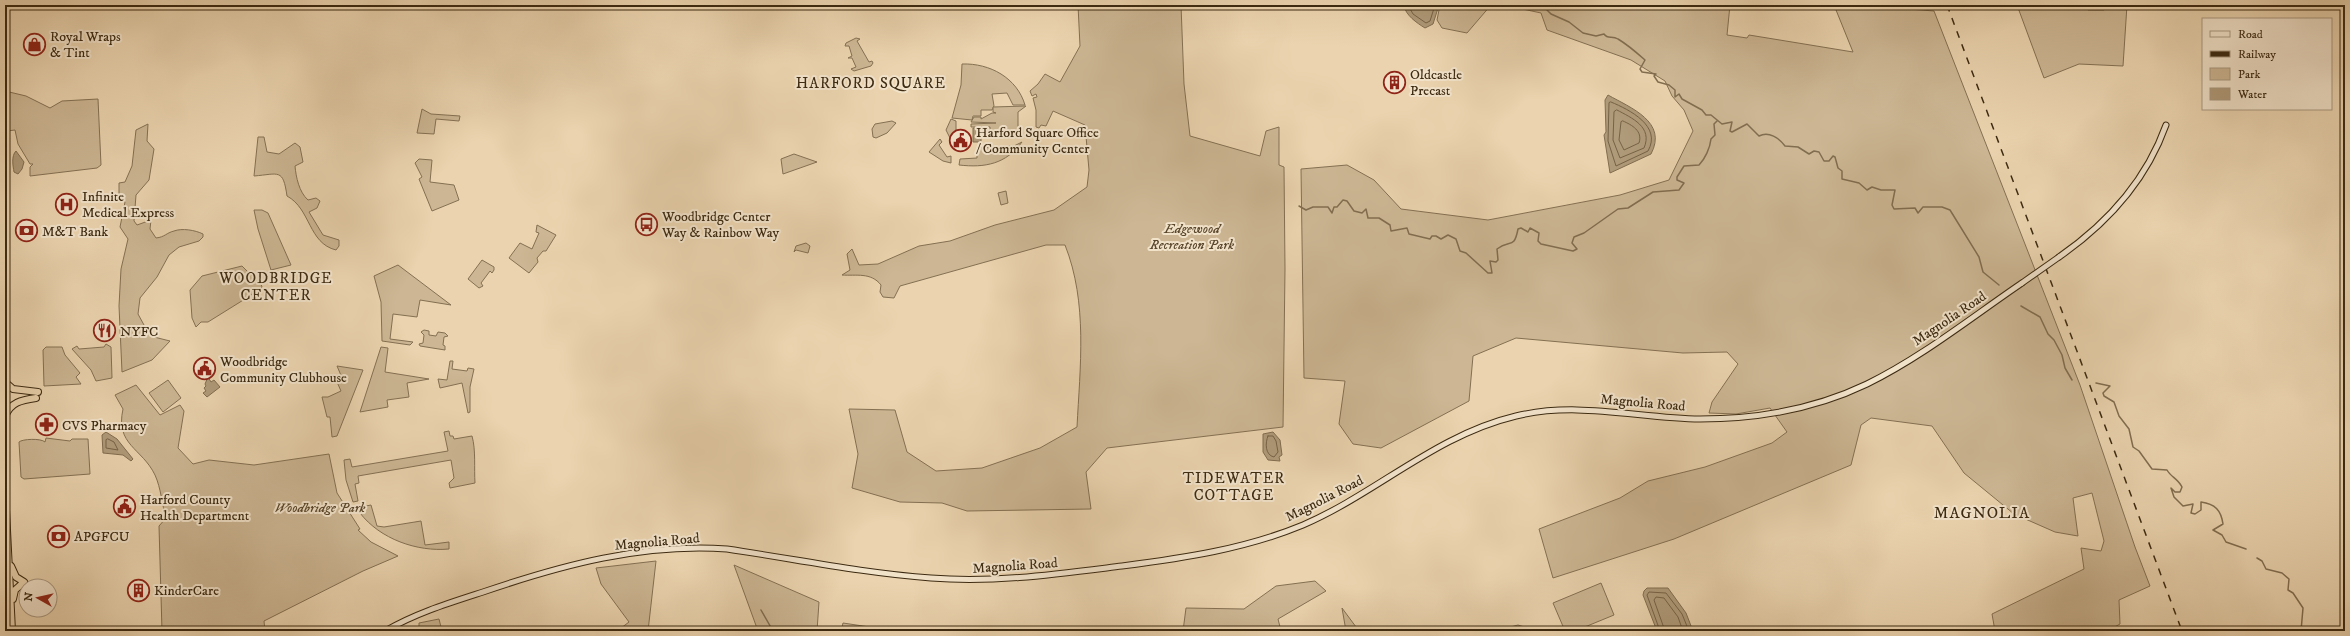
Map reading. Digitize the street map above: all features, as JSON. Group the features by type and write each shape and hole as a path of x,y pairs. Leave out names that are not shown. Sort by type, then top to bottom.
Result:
{"highway":[{"path":"5,382 18,391 37,395 14,403 8,409 5,417"},
{"path":"5,490 12,631"},
{"path":"9,560 16,577 24,582 15,590 11,606"}],"main road":[{"name":"Magnolia Road","path":"385,631 414,615 520,579 587,561 643,551 699,548 727,549 894,574 970,580 1027,578 1209,553 1259,540 1304,524 1368,490 1454,438 1472,429 1514,416 1574,409 1692,418 1740,418 1783,412 1832,398 1865,384 1907,361 2059,257 2097,228 2127,197 2152,159 2166,125"}],"green space":[{"name":"Edgewood Recreation Park","path":"1078,5 1181,5 1184,84 1190,136 1260,156 1266,131 1279,127 1279,165 1284,167 1285,269 1283,427 1107,448 1086,472 1091,509 967,511 942,503 900,502 852,488 858,454 849,409 895,410 907,452 936,471 982,468 1040,448 1077,427 1081,358 1080,312 1077,289 1065,245 1046,245 900,286 894,298 883,297 880,292 881,285 873,278 868,276 842,275 850,270 847,254 852,249 859,265 878,264 919,246 950,241 995,225 1054,210 1087,187 1089,170 1085,125 1053,111 1046,126 1041,125 1039,128 1036,127 1036,110 1033,98 1037,97 1036,94 1032,96 1030,91 1038,84 1045,74 1060,82 1080,46"},
{"path":"1440,5 1491,5 1467,33 1442,28 1437,20"},
{"path":"1504,5 1730,5 1727,35 1747,38 1749,35 1853,52 1834,5 1907,5 1909,9 1934,11 2080,385 2135,547 2150,586 2119,600 2120,624 2107,631 1995,631 1992,614 2084,569 2081,548 2101,551 2104,541 2092,493 2073,498 2078,536 2055,532 2014,514 1964,473 1932,426 1871,418 1861,425 1851,465 1674,539 1553,578 1539,529 1620,498 1648,481 1705,467 1772,443 1787,432 1770,408 1736,414 1709,413 1712,402 1738,364 1727,352 1683,353 1516,338 1473,356 1469,401 1381,448 1353,444 1339,424 1345,381 1304,378 1301,169 1347,165 1374,180 1401,209 1488,220 1620,195 1669,180 1693,131 1684,110 1672,96 1665,81 1631,60 1547,30 1541,13"},
{"path":"2017,5 2084,5 2088,10 2104,10 2103,5 2127,5 2123,66 2079,64 2044,78"},
{"path":"856,38 860,39 857,41 869,62 872,61 873,63 871,66 854,71 851,69 856,67 852,58 848,58 852,56 849,46 845,46 846,43"},
{"path":"962,64 983,66 1001,74 1016,87 1025,105 1013,105 1007,93 992,94 994,106 992,110 981,110 981,116 973,116 972,120 952,118 961,85"},
{"path":"5,91 26,96 50,108 62,101 98,99 101,165 97,168 30,176 30,167 33,164 30,164 18,144 15,130 7,131 9,180 5,184"},
{"path":"1026,106 1018,112 1018,132 996,132 996,137 990,137 990,127 971,127 971,124 996,123 971,122 974,117 981,117 981,119 992,113 996,113 993,112 993,107"},
{"path":"422,109 431,114 460,116 459,121 436,119 434,134 417,133"},
{"path":"951,119 956,121 956,142 953,144 946,130"},
{"path":"892,121 896,123 887,133 876,138 873,137 872,129 875,124"},
{"path":"148,124 147,141 154,149 149,180 136,195 134,221 137,225 151,220 150,229 156,238 177,230 188,230 200,233 203,234 203,237 199,241 179,247 169,255 157,277 140,298 138,314 150,336 170,341 152,360 122,372 119,306 121,269 128,239 120,227 125,202 119,196 119,183 125,182 132,166 136,130"},
{"path":"258,137 264,137 267,152 279,154 295,143 300,147 303,162 295,166 298,184 302,193 308,200 316,198 320,201 317,208 309,212 323,235 339,240 339,246 336,250 327,246 320,240 301,209 287,196 284,181 281,177 274,174 254,176"},
{"path":"940,139 942,142 939,145 947,157 951,156 951,163 943,161 929,152"},
{"path":"1022,142 1009,155 994,163 978,166 959,165 960,159 977,158 977,148 1014,146"},
{"path":"794,154 817,162 783,174 781,159"},
{"path":"419,159 432,160 430,182 454,185 459,200 432,211 419,179 422,177 415,163"},
{"path":"1006,191 1008,203 1001,205 998,193"},
{"path":"254,210 262,210 268,213 291,265 271,270 258,229"},
{"path":"537,225 556,235 546,251 543,251 537,258 538,262 529,273 509,258 520,243 532,249 539,233 536,232"},
{"path":"806,243 810,246 808,253 796,250 794,252 796,246"},
{"path":"482,260 494,267 494,270 492,273 490,271 481,283 483,286 479,288 468,279"},
{"path":"398,265 451,305 420,300 417,317 393,314 390,339 413,342 410,345 382,341 381,302 374,276"},
{"path":"242,266 262,286 261,289 208,322 201,322 196,327 192,318 190,290 202,276"},
{"path":"424,330 429,331 429,335 436,336 438,332 445,333 448,336 444,337 443,345 445,346 445,350 420,346 419,344 423,343 424,335 421,332"},
{"path":"106,344 111,347 112,378 96,381 91,370 72,349 77,346 79,349 104,347"},
{"path":"46,347 62,347 65,355 80,373 76,377 81,384 44,386 43,350"},
{"path":"381,347 388,348 385,372 429,379 407,383 409,397 387,400 388,407 360,412"},
{"path":"450,361 453,361 452,369 467,371 468,368 474,369 470,387 470,412 468,413 462,383 440,388 438,379 447,380"},
{"path":"337,366 363,370 337,436 332,437 330,417 327,417 322,397 328,397 341,391 337,382 343,380"},
{"path":"168,380 181,398 163,412 149,393"},
{"name":"Woodbridge Park","path":"136,385 160,415 180,405 184,411 178,448 193,464 209,460 254,465 329,454 337,493 360,529 358,530 371,542 398,556 363,571 264,621 265,631 162,631 159,526 166,518 159,485 155,475 150,466 126,439 122,421 123,409 115,395"},
{"path":"449,431 450,436 453,436 454,439 472,436 475,483 450,488 449,483 454,478 451,460 358,476 359,483 355,484 358,501 353,502 346,480 344,460 350,459 352,467 448,451 444,432"},
{"path":"46,438 70,441 72,439 88,439 90,474 24,479 21,477 19,442 32,439 45,442"},
{"path":"371,505 377,526 384,527 421,521 425,545 449,542 449,549 412,546 389,537 368,522 360,513 361,507"},
{"path":"656,561 648,631 617,631 629,622 601,584 596,568"},
{"path":"734,565 819,602 817,631 758,631"},
{"path":"1315,581 1326,591 1278,619 1281,631 1183,631 1186,608 1244,609 1276,586"},
{"path":"1601,583 1614,615 1575,631 1565,631 1553,603"},
{"path":"1342,608 1359,631 1346,631"},
{"path":"439,619 442,631 419,631 419,623"},
{"path":"843,623 896,631 841,631"},
{"path":"1518,625 1537,631 1499,630"}],"water":[{"path":"1404,5 1439,5 1433,24 1425,28 1409,15"},
{"path":"1608,95 1627,105 1644,117 1651,125 1655,133 1655,143 1651,154 1610,173 1604,135 1606,132 1605,100"},
{"path":"973,128 987,128 987,132 981,133 981,142 973,142"},
{"path":"16,151 24,162 22,169 18,174 14,172 13,164 13,156"},
{"path":"208,377 211,382 214,380 220,387 207,397 203,393 206,391 204,388"},
{"path":"106,432 117,439 133,459 131,461 123,455 103,453 102,435"},
{"path":"1273,432 1280,440 1282,455 1279,457 1280,461 1268,460 1263,452 1263,434"},
{"path":"1647,588 1668,588 1686,613 1693,631 1657,631 1643,595"}],"waterway":[{"path":"1531,5 1545,8 1551,14 1569,22 1583,33 1596,36 1604,34 1607,37 1616,38 1622,41 1645,60 1640,69 1642,72 1656,74 1654,76 1658,82 1669,85 1675,90 1675,97 1679,94 1682,99 1702,110 1706,115 1711,115 1722,124 1732,122 1730,131 1732,132 1747,124 1759,136 1766,134 1774,136 1785,146 1798,147 1809,154 1814,151 1819,152 1824,161 1829,161 1833,156 1835,157 1838,168 1842,171 1842,179 1859,183 1867,190 1872,187 1881,190 1895,190 1892,205 1894,209 1915,208 1918,213 1923,207 1942,207 1950,210 1979,257 1983,272 1999,285"},
{"path":"1299,206 1306,210 1313,207 1328,207 1332,213 1334,207 1337,207 1343,200 1347,201 1354,211 1362,213 1366,209 1368,218 1379,218 1390,225 1391,231 1407,228 1409,234 1430,239 1432,236 1436,236 1441,239 1448,235 1456,239 1460,251 1466,253 1488,273 1492,273 1490,261 1496,262 1498,260 1497,249 1513,242 1518,229 1521,228 1528,232 1530,228 1539,233 1538,241 1541,244 1573,251 1577,249 1572,243 1574,237 1584,233 1618,209 1628,208 1653,192 1679,190 1684,183 1677,180 1677,177 1684,166 1699,165 1703,160 1711,139 1715,135 1714,124 1717,121"},
{"path":"2021,306 2040,317 2048,334 2054,340 2062,355 2065,368 2072,380"},
{"path":"2096,383 2110,386 2103,393 2104,396 2114,402 2119,416 2129,429 2133,447 2139,451 2152,469 2167,470 2180,484 2182,487 2180,492 2175,492 2171,488 2174,497 2183,506 2193,504 2191,513 2195,514 2201,510 2201,502 2214,506 2219,511 2223,524 2213,530 2222,535 2226,542 2246,549"},
{"path":"2257,558 2262,561 2266,569 2282,573 2289,579 2288,590 2293,593 2303,608 2301,631"},
{"path":"761,610 773,631"}],"railway":[{"path":"1947,5 2182,631"}],"place":[{"name":"Royal Wraps & Tint","path":"35,44"},
{"name":"Oldcastle Precast","path":"1395,82"},
{"name":"Harford Square Office / Community Center","path":"961,140"},
{"name":"Infinite Medical Express","path":"67,204"},
{"name":"Woodbridge Center Way & Rainbow Way","path":"647,224"},
{"name":"M&T Bank","path":"27,231"},
{"name":"NYFC","path":"104,331"},
{"name":"Woodbridge Community Clubhouse","path":"204,369"},
{"name":"CVS Pharmacy","path":"46,425"},
{"name":"Harford County Health Department","path":"125,507"},
{"name":"APGFCU","path":"58,536"},
{"name":"KinderCare","path":"139,590"}],"district":[{"name":"HARFORD SQUARE","path":"871,83"},
{"name":"WOODBRIDGE CENTER","path":"276,286"},
{"name":"TIDEWATER COTTAGE","path":"1234,486"},
{"name":"MAGNOLIA","path":"1982,512"}]}
